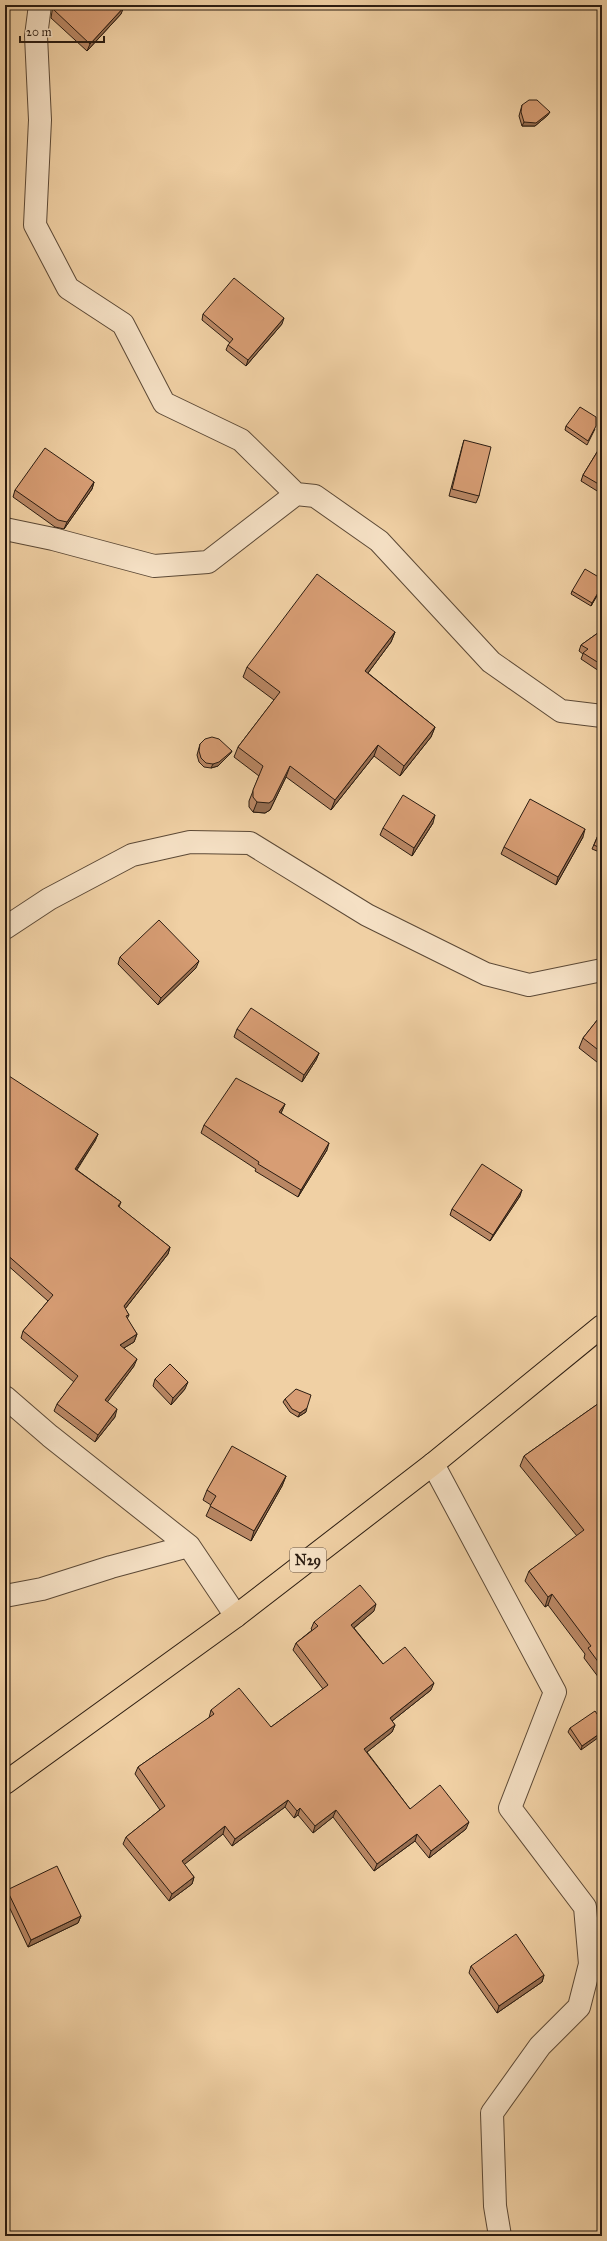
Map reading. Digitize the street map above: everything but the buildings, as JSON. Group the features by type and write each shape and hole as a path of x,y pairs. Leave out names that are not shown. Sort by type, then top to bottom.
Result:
{"main road":[{"name":"N29","path":"5,1783 236,1616 433,1464 602,1326"}],"street":[{"path":"40,5 36,36 40,120 35,225 68,288 123,324 164,403 241,440 296,494 315,496 379,541 491,662 561,711 602,716"},
{"path":"5,529 53,539 154,566 208,562 296,494"},
{"path":"5,928 49,899 132,855 190,842 250,843 367,915 486,974 529,985 602,970"},
{"path":"5,1397 50,1436 190,1546 236,1616"},
{"path":"433,1464 555,1692 510,1808 585,1907 588,1927 590,1964 579,2007 540,2046 492,2113 495,2206 500,2236"},
{"path":"5,1596 42,1589 111,1567 190,1546"}]}
